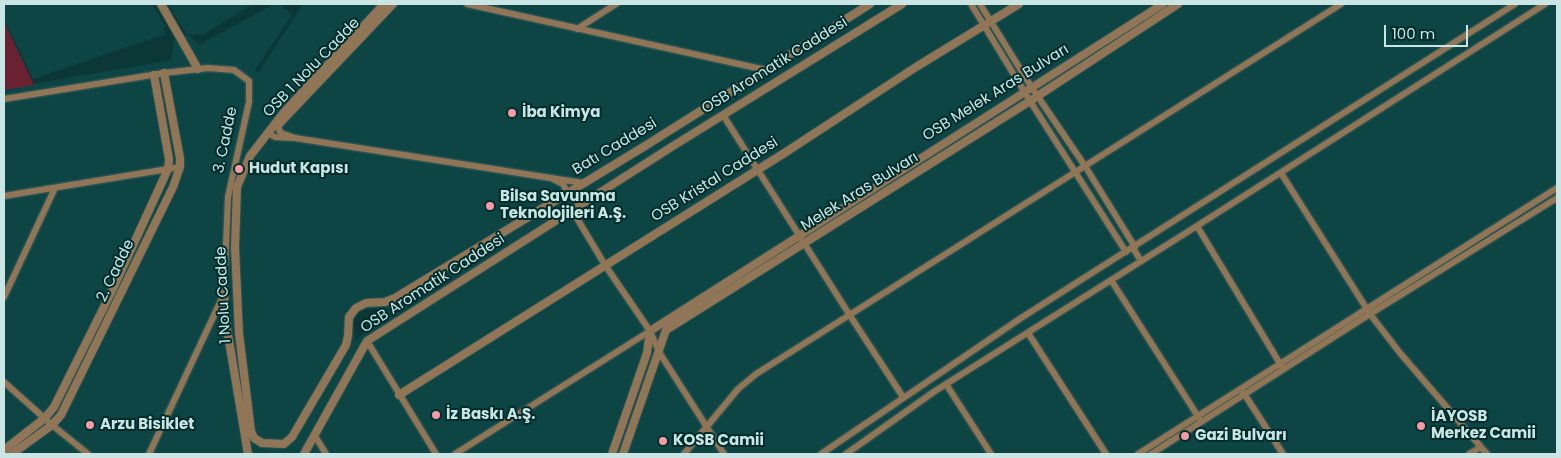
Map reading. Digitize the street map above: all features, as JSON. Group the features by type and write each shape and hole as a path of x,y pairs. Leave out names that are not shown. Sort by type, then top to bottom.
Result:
{"street":[{"path":"161,4 198,69"},
{"name":"OSB 1 Nolu Cadde","path":"268,133 285,111 384,4"},
{"name":"OSB 1 Nolu Cadde","path":"268,133 279,125 393,4"},
{"path":"467,4 766,70"},
{"path":"577,29 616,4"},
{"name":"Batı Caddesi","path":"277,445 287,443 292,437 346,344 349,317 354,309 362,304 391,300 870,4"},
{"name":"OSB Aromatik Caddesi","path":"304,454 367,341 723,114 902,4"},
{"path":"972,4 988,23 1084,166 1141,261"},
{"path":"980,4 988,23 1030,101 1126,252"},
{"name":"OSB Kristal Caddesi","path":"399,395 1018,4"},
{"name":"OSB Melek Aras Bulvarı","path":"650,332 802,240 1025,92 1163,4"},
{"name":"Melek Aras Bulvarı","path":"623,454 666,330 802,240 1030,101 1178,4"},
{"path":"684,454 738,389 748,380 849,314 1341,4"},
{"path":"821,454 1021,318 1515,4"},
{"path":"846,454 946,384 1545,4"},
{"name":"3. Cadde","path":"4,99 164,72 198,69 234,70 249,81 248,102 228,197 224,294 227,329 248,454"},
{"name":"2. Cadde","path":"12,454 52,425 61,415 180,167 164,72"},
{"name":"2. Cadde","path":"4,450 45,418 54,407 112,291 168,169 169,158 154,75"},
{"path":"723,114 903,397"},
{"path":"279,125 281,133 295,138"},
{"path":"268,133 275,137 295,138 583,183"},
{"name":"1 Nolu Cadde","path":"268,133 247,162 236,193 236,291 251,431 254,438 259,442 277,445"},
{"path":"4,196 180,167"},
{"path":"1281,173 1368,312 1400,353 1488,454"},
{"path":"551,178 563,184 568,192"},
{"path":"4,297 55,188"},
{"path":"1138,454 1243,392 1557,188"},
{"path":"227,208 236,193"},
{"path":"1368,312 1557,198"},
{"path":"572,210 604,265 650,332 658,352 724,454"},
{"path":"1197,226 1282,367"},
{"path":"1111,280 1200,419"},
{"path":"149,454 224,294"},
{"path":"455,454 650,332"},
{"path":"612,454 647,353 650,332"},
{"path":"1028,332 1106,454"},
{"path":"367,341 436,454"},
{"path":"4,382 88,454"},
{"path":"946,384 992,454"},
{"path":"1243,392 1283,454"},
{"path":"1151,454 1200,419"},
{"path":"315,436 326,454"},
{"path":"1469,454 1481,447"},
{"path":"855,448 859,454"}],"shaded area":[{"path":"4,4 152,4 166,27 163,29 166,34 33,79 4,20"},
{"path":"168,4 253,4 203,35 188,34 199,45 274,4 280,4 292,15 255,70 258,73 303,4 1557,4 1557,454 4,454 4,89 171,60 174,41 187,34","holes":["390,309 356,340 353,325 356,315 361,310"]},
{"path":"4,22 34,85 4,90"}],"place":[{"name":"İba Kimya","path":"512,113"},
{"name":"Hudut Kapısı","path":"239,169"},
{"name":"Bilsa Savunma Teknolojileri A.Ş.","path":"490,206"},
{"name":"İz Baskı A.Ş.","path":"436,415"},
{"name":"Arzu Bisiklet","path":"90,425"},
{"name":"İAYOSB Merkez Camii","path":"1421,426"},
{"name":"Gazi Bulvarı","path":"1185,436"},
{"name":"KOSB Camii","path":"663,441"}]}
